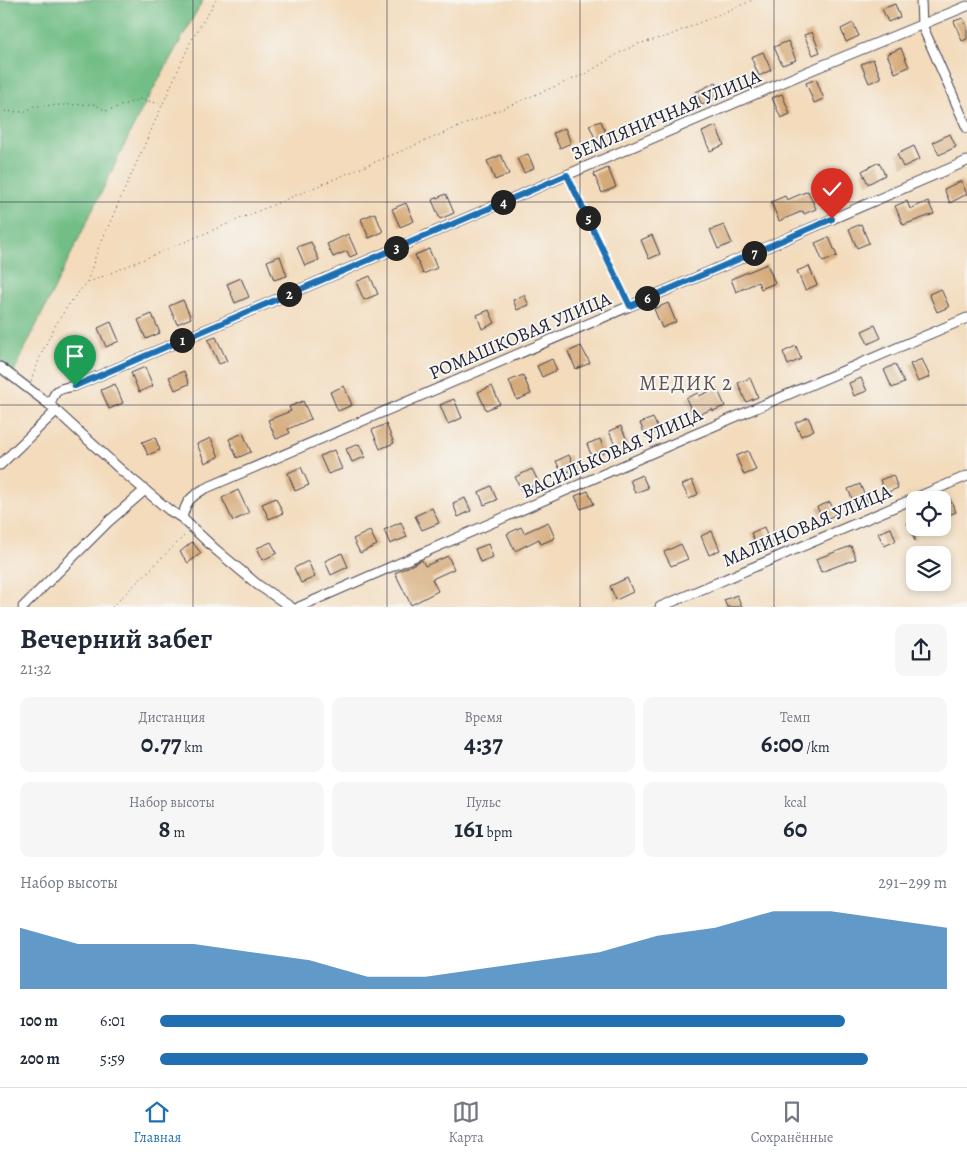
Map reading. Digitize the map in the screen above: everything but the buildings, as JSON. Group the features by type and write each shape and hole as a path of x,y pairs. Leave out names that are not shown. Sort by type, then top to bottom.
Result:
{"street":[{"path":"921,0 922,25 967,128"},
{"name":"ЗЕМЛЯНИЧНАЯ УЛИЦА","path":"53,408 54,393 59,389 75,386 810,71 967,6"},
{"name":"РОМАШКОВАЯ УЛИЦА","path":"182,518 185,507 192,496 204,489 967,162"},
{"name":"ВАСИЛЬКОВАЯ УЛИЦА","path":"299,607 967,318"},
{"path":"0,367 53,408 145,490 182,518 258,585 290,607"},
{"path":"0,465 53,408"},
{"name":"МАЛИНОВАЯ УЛИЦА","path":"660,607 967,476"},
{"path":"23,607 108,522 145,490"}],"lane":[{"path":"567,175 630,306"}],"path":[{"path":"87,283 98,249 190,42 216,0"},
{"path":"28,389 62,314 77,292 87,283 587,73 620,52 638,44 668,36 754,0"},
{"path":"0,111 24,112 34,106 94,104 106,111 140,99 162,104"},
{"path":"112,607 192,528"}],"green space":[{"path":"0,0 203,0 140,113 13,373 0,360"}],"district":[{"name":"МЕДИК 2","path":"686,383"}],"route":[{"path":"75,386 567,175 630,306 832,219"}]}
